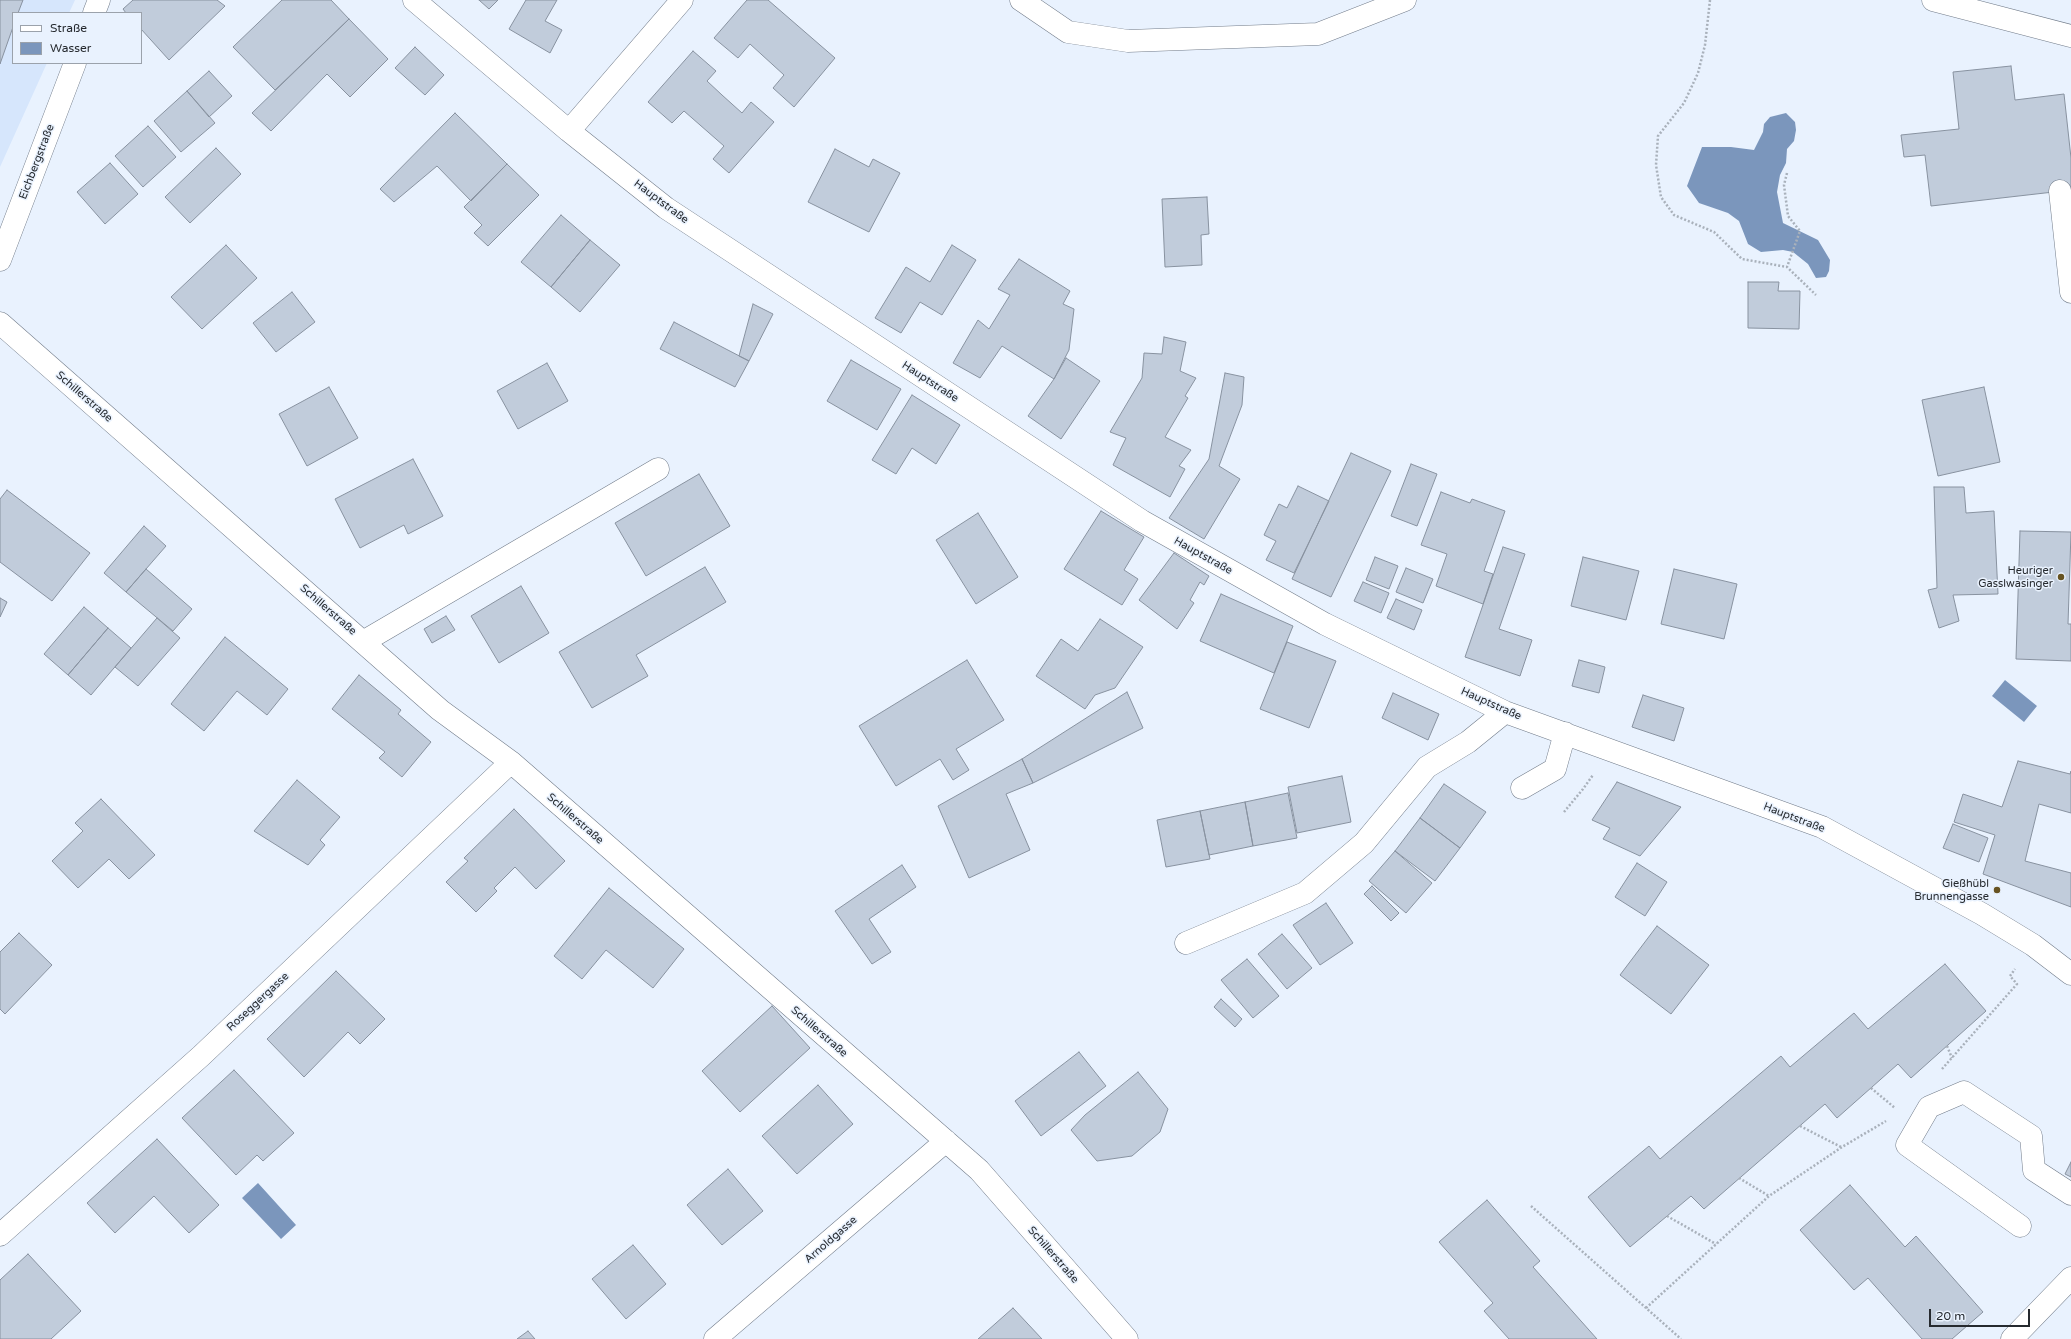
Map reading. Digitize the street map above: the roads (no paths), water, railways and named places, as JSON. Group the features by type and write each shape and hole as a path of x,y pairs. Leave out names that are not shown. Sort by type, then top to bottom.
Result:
{"street":[{"path":"94,12 99,0"},
{"name":"Hauptstraße","path":"414,0 569,131 666,208 1142,521 1325,624 1505,712 1822,827 1982,914 2032,945 2071,974"},
{"path":"569,131 682,0"},
{"path":"1021,0 1068,32 1128,41 1318,34 1405,0"},
{"path":"1933,0 2071,36"},
{"name":"Eichbergstraße","path":"0,260 75,64"},
{"path":"2060,191 2071,292"},
{"name":"Schillerstraße","path":"0,323 440,710 510,762 979,1170 1127,1339"},
{"path":"363,642 658,469"},
{"path":"1186,943 1304,893 1364,843 1427,768 1468,742 1505,712"},
{"path":"1522,788 1555,769 1565,733"},
{"name":"Roseggergasse","path":"0,1235 200,1056 510,762"},
{"path":"2020,1226 1907,1145 1929,1107 1964,1092 2031,1136 2034,1170 2071,1194"},
{"name":"Arnoldgasse","path":"715,1339 946,1141"},
{"path":"2012,1339 2071,1278"}],"water":[{"path":"1786,113 1795,122 1796,130 1794,141 1787,149 1786,163 1780,175 1777,192 1783,223 1818,240 1830,260 1829,271 1826,277 1816,278 1808,264 1793,252 1783,250 1761,252 1748,244 1739,221 1728,213 1699,203 1687,186 1702,147 1731,147 1754,150 1763,132 1764,124 1770,117"},
{"path":"2005,680 2037,706 2024,722 1992,696"},
{"path":"258,1183 296,1225 281,1239 242,1198"}],"place":[{"name":"Heuriger Gasslwasinger","path":"2061,577"},
{"name":"Gießhübl Brunnengasse","path":"1997,890"}]}
